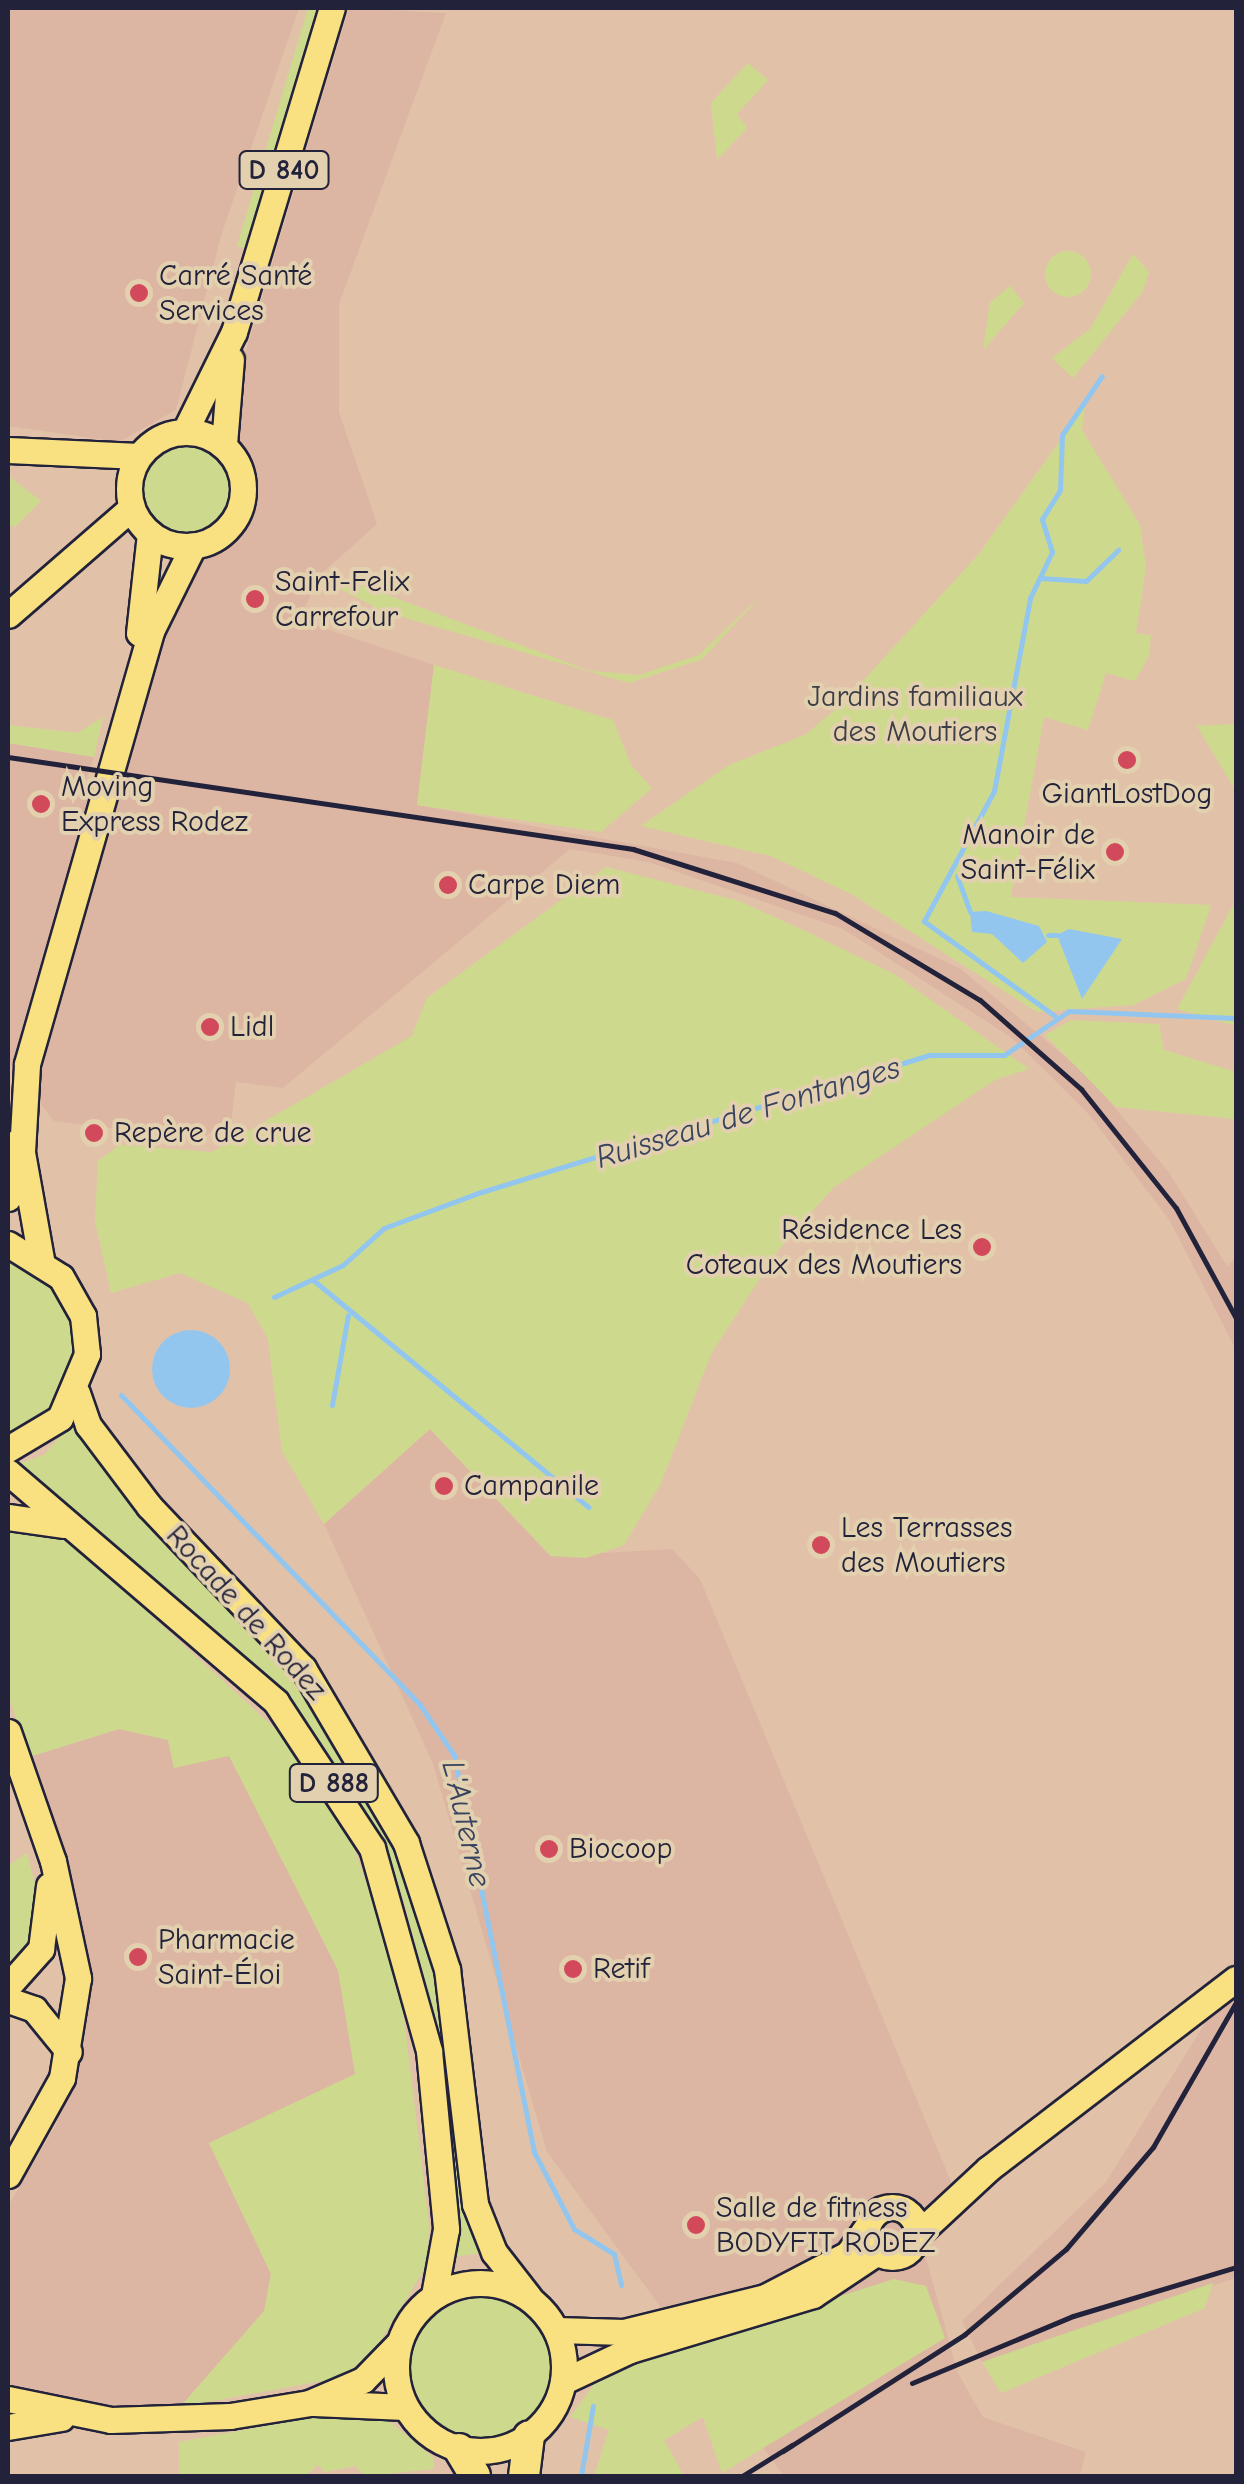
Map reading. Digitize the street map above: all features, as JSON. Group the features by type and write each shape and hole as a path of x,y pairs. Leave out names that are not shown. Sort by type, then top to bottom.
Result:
{"highway":[{"path":"524,2476 529,2436"},
{"path":"460,2449 475,2476"}],"main road":[{"name":"D 840","path":"185,431 234,332 332,8"},
{"name":"D 840","path":"224,444 234,332"},
{"path":"8,450 84,458 139,456 185,431 224,444 243,498 230,526 193,546 149,639 27,1064 22,1152 41,1259 83,1316 87,1354 77,1393 37,1437 8,1449"},
{"path":"8,615 130,501 139,456"},
{"path":"8,1105 142,624 150,534 130,501 84,458"},
{"path":"150,534 193,546"},
{"path":"8,1124 8,1198"},
{"path":"8,1244 41,1259"},
{"name":"Rocade de Rodez","path":"77,1393 88,1425 149,1506 303,1668 397,1826 447,1969 475,2204 494,2252 529,2297"},
{"name":"Rocade de Rodez","path":"8,1472 276,1702 372,1848 429,2050 446,2229 434,2295"},
{"path":"8,1517 41,1515 82,1532"},
{"path":"8,1732 75,1954 69,2052 8,2174"},
{"path":"8,1755 48,1876 50,1925 8,1986"},
{"path":"399,2342 405,2407 428,2434 460,2449 502,2449 529,2436 564,2381 630,2350 814,2294 876,2252 900,2256 913,2224 989,2176 1236,1980"},
{"path":"8,2000 34,2009 69,2052"},
{"path":"557,2330 624,2332 766,2297 848,2254 881,2209 913,2224"},
{"path":"867,2228 876,2252"},
{"path":"309,2403 363,2380 399,2342 434,2295 482,2282 529,2297 557,2330 564,2381"},
{"path":"8,2399 75,2416 177,2422 309,2403 405,2407"},
{"path":"8,2427 75,2416"}],"shaded area":[{"path":"8,8 299,8 221,236 176,410 119,442 8,426"},
{"path":"349,8 446,13 339,304 339,412 377,524 318,577 300,620 434,665 417,805 737,863 961,969 1088,1076 1168,1171 1227,1266 1236,1257 1236,1350 1170,1221 1091,1117 1012,1038 843,929 648,862 570,849 283,1088 236,1082 231,1123 198,1139 54,1121 8,1062 8,743 94,757 86,781 116,783"},
{"path":"430,1429 550,1556 672,1549 700,1579 952,2184 923,2247 958,2373 983,2417 1086,2452 1080,2476 784,2476 547,2152 433,1764 324,1524"},
{"path":"119,1729 168,1740 174,1768 229,1755 338,1970 356,2074 209,2143 271,2274 265,2311 180,2407 64,2403 8,2386 8,2206 56,2125 86,1993 29,1757"},
{"path":"1236,1993 1236,2278 982,2362 962,2321 1106,2182 1209,2017"}],"green space":[{"path":"308,8 323,8 247,249 237,246"},
{"path":"748,63 768,80 737,114 747,128 717,160 711,103"},
{"path":"1068,251 1084,258 1091,274 1084,290 1068,297 1052,290 1045,274 1052,258"},
{"path":"1133,254 1149,272 1143,291 1073,378 1052,358 1090,329"},
{"path":"1010,286 1024,303 983,350 990,303"},
{"name":"Jardins familiaux des Moutiers","path":"1085,406 1082,430 1140,525 1146,567 1136,633 1151,636 1149,656 1135,681 1106,673 1088,730 1044,717 1011,897 1211,905 1186,979 1133,1005 1037,1012 853,895 771,856 641,826 729,765 805,735 841,705 978,555"},
{"path":"188,444 206,448 221,458 231,473 235,491 231,509 221,524 206,534 188,538 170,534 155,524 145,509 141,491 145,473 155,458 170,448"},
{"path":"8,476 41,501 15,527 8,524"},
{"path":"329,583 364,586 590,671 639,675 699,655 764,593 702,659 629,683 385,612"},
{"path":"434,665 613,720 631,765 652,788 601,832 417,805"},
{"path":"103,717 94,757 8,743 8,725 77,733"},
{"path":"1236,724 1236,791 1197,726"},
{"path":"606,867 739,901 803,930 894,974 1029,1069 995,1080 833,1188 779,1249 711,1354 661,1483 624,1545 586,1558 551,1556 430,1429 324,1524 282,1451 268,1339 248,1303 180,1273 111,1293 95,1221 98,1161 120,1145 212,1152 412,1036 427,998"},
{"path":"1236,900 1236,1026 1177,1009"},
{"path":"1071,1020 1159,1024 1164,1050 1236,1072 1236,1119 1116,1107 1045,1035"},
{"path":"8,1256 54,1285 77,1336 76,1363 53,1413 8,1441"},
{"path":"75,1420 314,1700 401,1857 432,1947 487,2252 455,2257 437,2029 403,1898 369,1818 303,1715 17,1464 44,1455"},
{"path":"8,1529 60,1535 278,1731 352,1842 399,1977 429,2225 427,2265 375,2350 343,2377 180,2407 264,2311 271,2274 209,2143 355,2074 338,1970 229,1756 174,1768 168,1740 119,1729 29,1757 8,1694"},
{"path":"27,1853 40,1903 29,1946 8,1972 8,1866"},
{"path":"894,2279 926,2286 945,2338 722,2473 703,2417 664,2440 684,2476 594,2476 609,2430 570,2417 604,2371"},
{"path":"1213,2283 1205,2308 1001,2393 982,2362"},
{"path":"481,2293 509,2299 533,2314 548,2338 554,2366 548,2394 533,2418 509,2433 481,2439 453,2433 429,2418 414,2394 408,2366 414,2338 429,2314 453,2299"},
{"path":"323,2415 385,2418 433,2457 434,2469 366,2476 355,2466 325,2472 318,2465 305,2476 179,2476 179,2442"}],"water":[{"path":"986,911 1039,926 1047,942 1023,963 992,934 972,932 970,912"},
{"path":"1069,929 1122,939 1082,999 1057,935"},
{"path":"191,1330 219,1341 230,1369 219,1397 191,1408 163,1397 152,1369 163,1341"}],"waterway":[{"path":"1055,1016 924,921 994,791 1030,598 1052,552 1042,519 1060,490 1062,435 1102,376"},
{"path":"1040,578 1086,581 1118,550"},
{"path":"957,876 970,912"},
{"path":"1048,935 1057,935"},
{"name":"Ruisseau de Fontanges","path":"274,1297 343,1265 384,1228 478,1193 929,1055 1004,1055 1069,1011 1236,1018"},
{"path":"313,1280 588,1507"},
{"path":"332,1405 348,1315"},
{"name":"L'Auterne","path":"121,1395 420,1705 454,1755 534,2152 574,2229 614,2254 621,2285"},
{"name":"L'Auterne","path":"581,2476 593,2406"}],"railway":[{"path":"8,757 633,849 835,913 980,1000 1081,1089 1176,1208 1236,1318"},
{"path":"783,2451 965,2334 1066,2249 1153,2147 1236,2002"},
{"path":"912,2383 1073,2316 1236,2267"},
{"path":"742,2476 792,2445"}],"place":[{"name":"Carré Santé Services","path":"139,293"},
{"name":"Saint-Felix Carrefour","path":"255,599"},
{"name":"GiantLostDog","path":"1127,760"},
{"name":"Moving Express Rodez","path":"41,804"},
{"name":"Manoir de Saint-Félix","path":"1115,852"},
{"name":"Carpe Diem","path":"448,885"},
{"name":"Lidl","path":"210,1027"},
{"name":"Repère de crue","path":"94,1133"},
{"name":"Résidence Les Coteaux des Moutiers","path":"982,1247"},
{"name":"Campanile","path":"444,1486"},
{"name":"Les Terrasses des Moutiers","path":"821,1545"},
{"name":"Biocoop","path":"549,1849"},
{"name":"Pharmacie Saint-Éloi","path":"138,1957"},
{"name":"Retif","path":"573,1969"},
{"name":"Salle de fitness BODYFIT RODEZ","path":"696,2225"}]}
